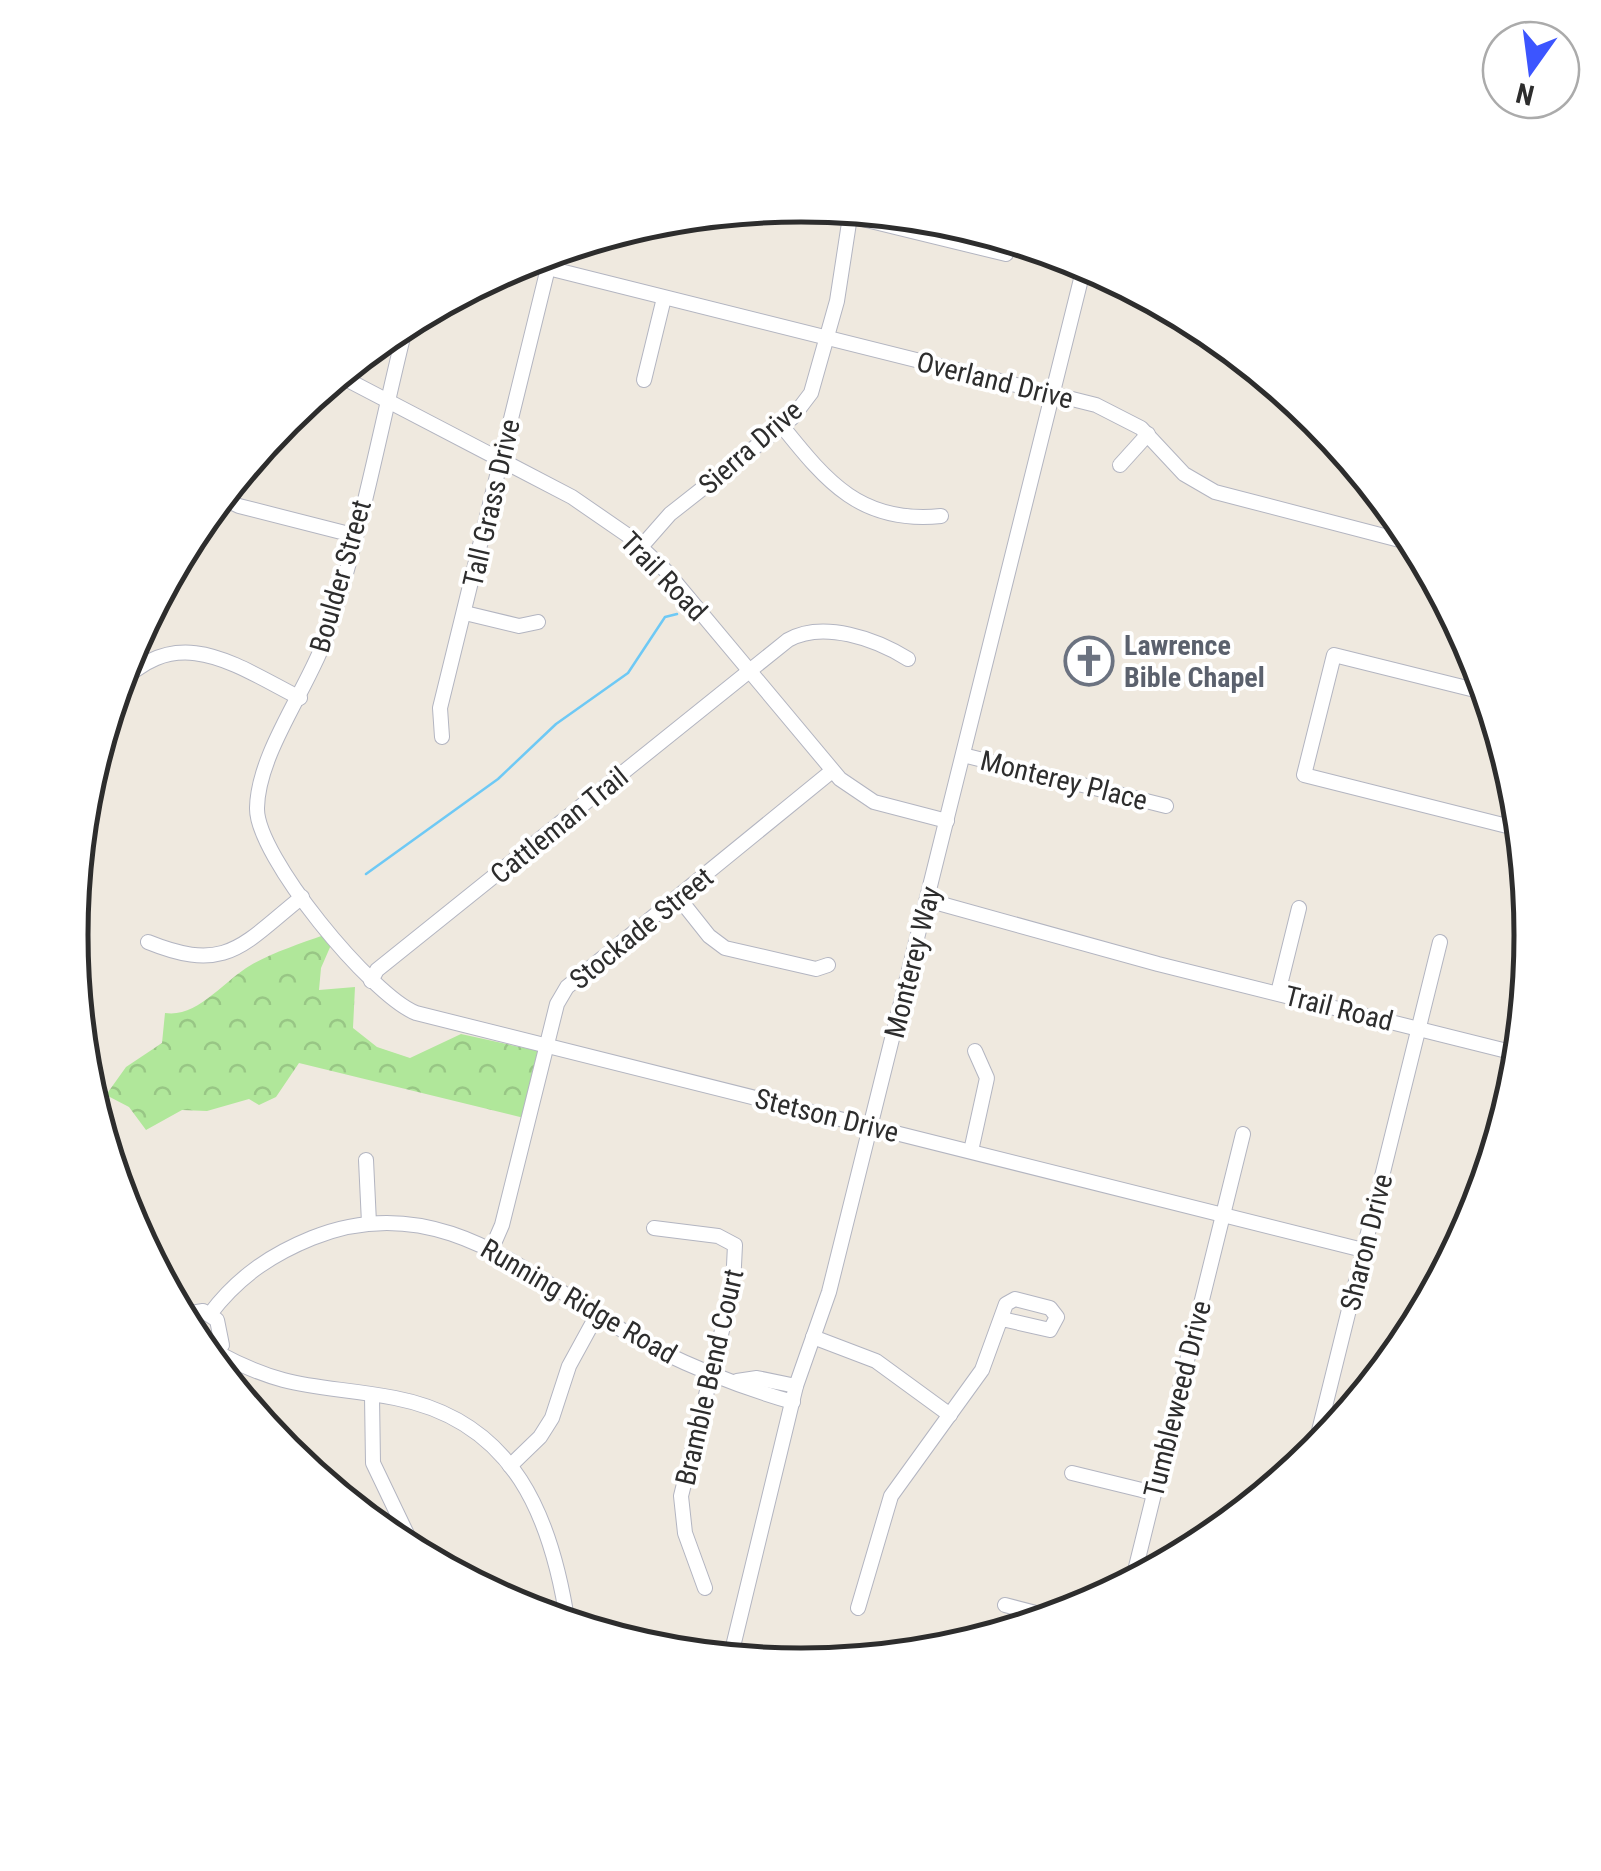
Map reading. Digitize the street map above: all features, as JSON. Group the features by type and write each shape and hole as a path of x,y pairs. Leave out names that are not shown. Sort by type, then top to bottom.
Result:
{"street":[{"name":"Sierra Drive","path":"641,547 670,514 782,426 810,392 837,301 848,224"},
{"path":"934,235 1006,254"},
{"name":"Overland Drive","path":"550,268 1110,410 1148,434 1184,474 1215,492 1392,538"},
{"name":"Tall Grass Drive","path":"442,737 440,708 548,269"},
{"name":"Monterey Way","path":"733,1645 794,1394 830,1292 1081,280"},
{"path":"644,380 664,298"},
{"name":"Boulder Street","path":"324,924 265,844 257,814 266,770 328,631 401,345"},
{"name":"Trail Road","path":"351,382 572,497 641,547 832,772 874,802 947,822"},
{"path":"782,426 842,495 866,506 920,518 940,516"},
{"path":"1120,465 1148,434"},
{"path":"235,501 353,535"},
{"path":"465,613 518,626 538,622"},
{"name":"Cattleman Trail","path":"371,982 378,970 788,640 817,630 888,646 908,659"},
{"path":"140,668 153,657 196,652 224,660 300,698"},
{"path":"1469,689 1334,655 1304,775 1504,825"},
{"name":"Monterey Place","path":"963,755 1166,806"},
{"name":"Stockade Street","path":"492,1248 502,1225 557,1004 567,987 832,772"},
{"path":"148,942 194,957 224,955 302,896"},
{"path":"678,896 709,936 725,948 816,969 828,965"},
{"name":"Trail Road","path":"927,900 1504,1050"},
{"path":"1278,993 1299,908"},
{"name":"Stetson Drive","path":"324,924 371,982 389,999 416,1012 1364,1250"},
{"name":"Sharon Drive","path":"1321,1423 1440,942"},
{"path":"971,1151 987,1089 985,1068 975,1051"},
{"name":"Tumbleweed Drive","path":"1137,1564 1243,1134"},
{"path":"366,1160 369,1224"},
{"name":"Running Ridge Road","path":"210,1314 235,1284 282,1250 332,1230 369,1224 423,1225 492,1248 657,1349 737,1381 752,1391 794,1394"},
{"name":"Bramble Bend Court","path":"654,1228 718,1236 735,1245 733,1286 681,1496 685,1533 705,1588"},
{"path":"194,1310 210,1314 221,1328 217,1345"},
{"path":"510,1466 540,1437 552,1418 568,1366 598,1314"},
{"path":"858,1608 891,1496 993,1350 1002,1319"},
{"path":"813,1337 876,1362 950,1415"},
{"path":"231,1364 283,1383 416,1404 468,1428 510,1466 536,1502 553,1542 565,1609"},
{"path":"372,1396 369,1437 374,1463 405,1528"},
{"path":"1072,1473 1154,1493"},
{"path":"1004,1605 1029,1611"}],"green space":[{"path":"324,935 331,945 321,968 319,990 355,987 353,1028 377,1047 410,1058 461,1034 538,1051 524,1118 299,1063 276,1097 259,1105 249,1099 207,1111 182,1110 146,1130 129,1107 106,1095 126,1067 162,1043 165,1013 188,1010 251,965"}],"waterway":[{"path":"366,874 498,779 556,724 628,673 665,617 677,614"}],"place":[{"name":"Lawrence Bible Chapel","path":"1089,661"}]}
